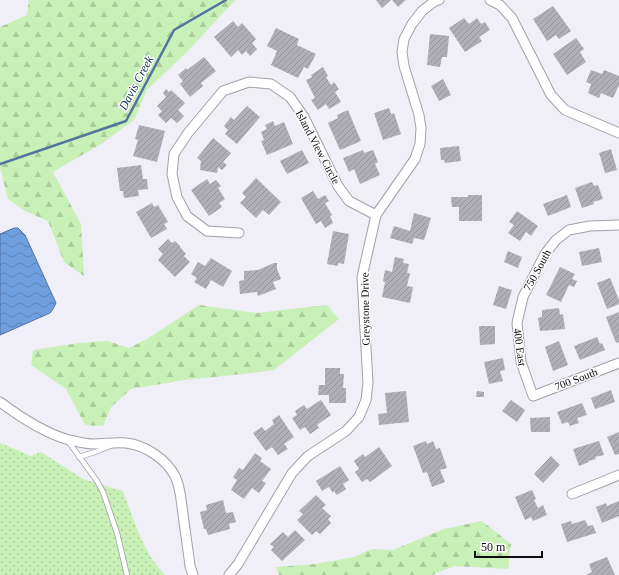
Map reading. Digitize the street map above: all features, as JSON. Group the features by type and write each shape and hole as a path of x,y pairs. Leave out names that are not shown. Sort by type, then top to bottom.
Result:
{"street":[{"name":"Greystone Drive","path":"229,575 238,564 292,473 308,456 346,431 359,417 366,400 368,383 362,277 376,215 415,159 420,144 420,122 403,59 402,52 404,39 412,24 422,11 434,1 439,0"},
{"path":"490,0 500,6 512,18 550,95 565,110 619,132"},
{"name":"Island View Circle","path":"239,233 207,231 187,216 177,197 172,174 174,154 188,133 223,91 249,82 271,84 290,97 304,117 338,186 349,201 376,215"},
{"name":"750 South","path":"523,297 545,254 556,240 569,230 590,226 619,225"},
{"name":"400 East","path":"523,297 517,323 521,362 533,396"},
{"name":"700 South","path":"533,396 619,363"},
{"path":"0,402 43,429 67,439 91,444 115,443 134,445 152,452 159,457 170,468 180,490 190,566 193,575"},
{"path":"572,494 619,475"}],"lane":[{"path":"67,439 97,481 103,492 117,533 127,575"},
{"path":"79,457 115,443"}],"green space":[{"path":"29,0 235,0 188,51 147,90 134,120 101,144 53,172 81,224 84,276 64,262 48,221 25,211 8,199 0,168 0,27 27,15"},
{"path":"199,305 256,313 327,305 339,319 274,370 184,380 131,389 111,407 103,426 85,425 66,389 31,365 33,350 79,343 108,341 129,348 147,339"},
{"path":"0,443 31,456 41,452 83,479 123,491 135,525 145,546 157,566 165,575 0,575"},
{"path":"482,521 511,544 508,569 454,566 432,575 279,575 276,567 315,564 354,557 372,549 393,550 444,529"}],"water":[{"path":"14,228 18,228 25,235 56,303 50,313 0,335 0,234"}],"building":[{"path":"376,0 391,0 382,8"},
{"path":"392,0 406,0 398,7"},
{"path":"553,6 571,31 559,39 556,35 547,41 533,19"},
{"path":"464,18 469,24 477,18 481,24 485,22 490,30 479,37 482,41 465,52 449,28"},
{"path":"233,21 238,27 242,23 256,39 252,43 257,49 250,56 246,51 242,55 238,50 231,57 214,37"},
{"path":"276,28 299,39 297,45 316,54 308,69 304,67 298,78 271,65 277,51 267,46"},
{"path":"430,34 449,36 447,57 442,57 440,67 427,65"},
{"path":"576,38 584,49 580,52 586,62 567,75 553,54"},
{"path":"204,57 216,71 201,83 203,86 190,97 180,84 183,81 178,75 186,68 187,70"},
{"path":"323,67 328,76 326,77 331,85 334,82 339,89 335,92 341,102 329,109 326,104 318,110 311,100 315,98 306,80 312,77 311,75"},
{"path":"591,70 602,74 604,70 619,76 619,85 613,98 601,93 599,98 588,93 591,84 586,82"},
{"path":"443,79 451,95 439,101 431,86"},
{"path":"166,89 169,92 171,90 185,103 178,110 184,116 177,123 171,118 166,123 158,115 162,111 157,106 166,97 163,93"},
{"path":"247,106 260,117 237,144 225,134 228,130 224,126 231,117 234,120"},
{"path":"389,108 391,114 394,113 401,134 383,140 374,113"},
{"path":"348,110 361,141 340,150 328,123 338,118 337,115"},
{"path":"273,121 275,126 284,122 293,144 267,155 261,141 264,140 261,132 267,129 265,125"},
{"path":"139,125 165,131 157,162 133,156 138,140 135,139"},
{"path":"213,138 231,153 223,162 227,165 222,170 218,167 217,173 200,170 201,161 197,158"},
{"path":"459,146 461,161 445,163 444,160 441,160 440,148"},
{"path":"611,149 617,170 605,173 599,153"},
{"path":"302,150 309,163 287,174 280,161"},
{"path":"363,150 364,153 373,150 378,162 375,164 380,175 360,184 354,169 349,172 343,158"},
{"path":"141,165 143,179 147,179 148,189 138,190 139,196 124,198 123,191 120,191 117,168"},
{"path":"256,178 281,202 269,215 263,210 256,218 240,203 246,197 242,193"},
{"path":"207,179 210,184 216,180 221,186 218,188 225,199 219,203 222,207 209,216 191,190"},
{"path":"592,182 594,186 598,185 603,199 582,208 575,188"},
{"path":"313,191 318,199 325,195 329,201 325,203 332,215 330,216 333,223 325,228 321,221 316,224 301,198"},
{"path":"468,195 482,195 482,221 459,221 459,207 452,207 451,197 468,197"},
{"path":"567,195 571,207 548,216 543,204"},
{"path":"152,203 154,207 158,205 168,222 164,224 167,229 151,238 136,212"},
{"path":"517,211 538,226 531,236 526,232 520,241 508,233 514,225 509,222"},
{"path":"414,213 431,218 424,240 414,238 412,244 390,238 394,226 410,231"},
{"path":"333,231 349,234 344,264 338,263 338,266 327,264"},
{"path":"168,239 172,243 175,241 180,246 186,254 184,256 190,262 175,277 158,260 163,254 158,249"},
{"path":"599,248 602,262 582,266 579,252"},
{"path":"508,251 522,257 518,268 504,262"},
{"path":"395,257 404,259 403,263 409,264 407,273 410,273 407,286 413,287 410,303 382,297 385,282 383,281 385,270 392,272"},
{"path":"211,258 232,271 223,287 211,280 206,289 194,282 197,278 191,274 198,262 205,266"},
{"path":"277,263 277,269 281,279 273,282 276,289 258,296 257,292 240,294 239,281 244,280 244,271 258,270"},
{"path":"560,267 575,274 572,279 577,281 574,287 569,285 561,302 546,295"},
{"path":"610,278 619,300 619,304 607,309 597,283"},
{"path":"499,286 512,290 506,309 493,305"},
{"path":"559,308 560,315 563,314 565,329 540,331 538,318 542,317 542,310"},
{"path":"619,312 619,342 616,343 606,317"},
{"path":"479,326 495,326 495,344 480,345"},
{"path":"597,337 605,350 580,360 574,346"},
{"path":"559,341 568,365 553,371 545,347"},
{"path":"503,358 505,370 500,371 503,381 489,384 484,362"},
{"path":"325,368 340,368 340,374 344,374 343,388 346,388 346,403 329,403 329,395 318,395 319,385 325,385"},
{"path":"611,390 615,402 595,409 591,398"},
{"path":"406,391 409,422 379,425 378,414 387,413 385,393"},
{"path":"477,391 484,392 484,397 476,397"},
{"path":"321,400 331,415 317,425 319,428 310,434 305,427 300,430 292,418 297,415 295,411 304,405 307,409"},
{"path":"511,400 525,410 517,422 502,411"},
{"path":"582,403 587,415 577,418 579,423 570,426 568,422 562,424 557,412"},
{"path":"279,415 294,437 284,444 288,449 278,455 272,447 266,451 253,433 262,427 265,431 274,424 272,420"},
{"path":"550,417 550,432 531,432 530,418"},
{"path":"619,432 619,454 615,455 607,437"},
{"path":"426,441 427,444 433,441 436,449 440,448 447,468 440,470 445,482 432,487 427,472 423,473 413,446"},
{"path":"599,441 604,455 595,457 596,459 579,466 573,449"},
{"path":"379,447 392,466 370,482 367,479 362,482 355,472 359,469 354,461 363,454 365,457"},
{"path":"255,453 262,458 260,461 271,469 262,481 266,483 259,493 252,488 244,499 231,490 237,480 233,477 239,468 243,470"},
{"path":"551,456 560,465 543,483 534,474"},
{"path":"340,466 349,480 343,484 346,489 337,495 334,491 333,493 329,487 322,491 316,481"},
{"path":"532,490 536,499 534,500 538,508 543,505 547,515 533,521 531,517 525,520 515,497"},
{"path":"316,495 326,505 322,508 331,516 328,519 331,523 320,534 316,531 312,535 297,520 303,514 299,511"},
{"path":"223,500 226,513 233,512 236,522 229,524 230,529 208,535 206,529 204,529 200,512 207,510 206,505"},
{"path":"619,501 619,516 602,523 596,507 606,503 607,506"},
{"path":"585,520 588,526 593,525 596,533 567,542 561,524 571,521 572,524"},
{"path":"295,530 305,540 282,561 271,550 274,547 270,544 283,532 288,537"},
{"path":"607,557 615,575 586,575 592,572 589,564"}],"waterway":[{"name":"Davis Creek","path":"0,164 126,121 174,30 226,0"}]}
